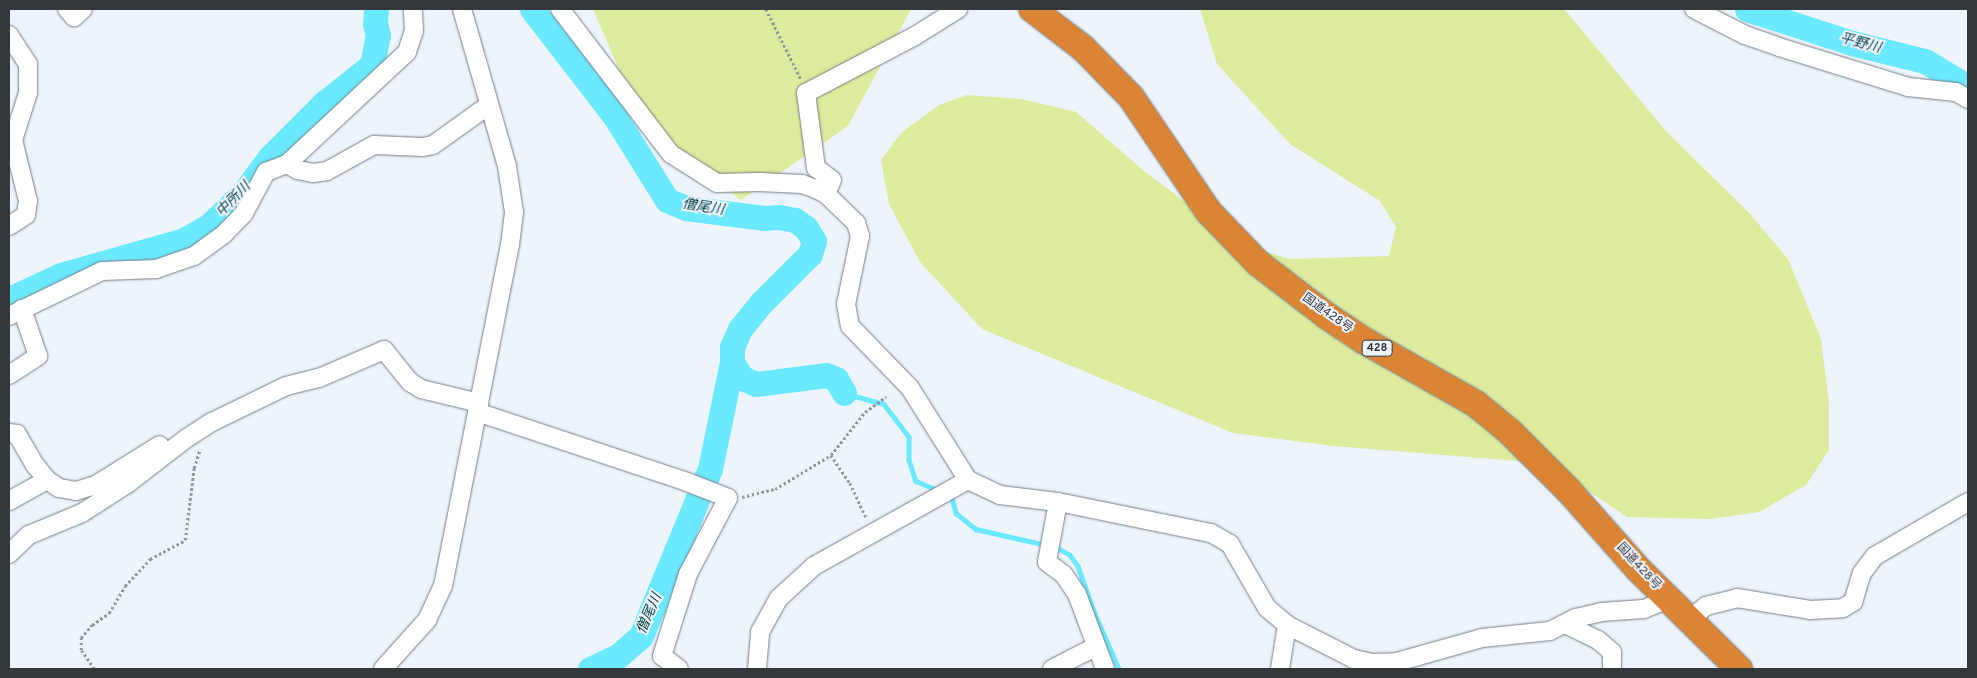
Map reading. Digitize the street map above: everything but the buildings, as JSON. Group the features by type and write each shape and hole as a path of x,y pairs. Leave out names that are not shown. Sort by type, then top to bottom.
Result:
{"highway":[{"name":"国道428号","path":"1032,9 1083,48 1131,98 1209,212 1258,263 1313,306 1363,340 1476,404 1508,431 1570,492 1639,570 1739,669"}],"street":[{"path":"66,9 74,17 83,9"},
{"path":"9,375 38,356 16,313 102,271 156,269 194,256 224,234 244,213 266,172 287,164 407,52 414,31 413,9"},
{"path":"383,669 427,620 443,586 510,245 514,212 507,166 462,9"},
{"path":"560,9 671,154 717,183 760,182 802,184 826,194 856,222 860,236 846,304 850,326 910,388 968,480 1000,495 1058,502 1211,533 1230,544 1267,608 1287,625 1354,659 1373,663 1396,662 1482,638 1550,631 1576,618 1601,612 1644,609 1669,599"},
{"path":"826,194 832,180 816,168 806,93 915,36 958,9"},
{"path":"1694,9 1745,35 1779,47 1908,87 1956,92 1968,99"},
{"path":"9,35 28,64 28,93 13,140 28,201 26,215 9,226"},
{"path":"287,164 298,170 313,173 327,171 374,145 423,147 433,145 489,105"},
{"path":"9,554 29,535 82,514 206,426 286,386 319,378 384,350 410,382 421,388 728,498 688,574 662,656 679,669"},
{"path":"9,433 17,434 35,465 47,480 59,488 76,491 96,485 148,453 192,421 206,426"},
{"path":"9,501 47,480"},
{"path":"757,669 760,632 779,598 814,566 968,480"},
{"path":"1058,502 1047,562 1064,575 1077,594 1105,669"},
{"path":"1690,619 1706,606 1737,598 1810,610 1843,608 1853,602 1862,573 1875,556 1968,502"},
{"path":"1565,624 1598,640 1612,652 1612,669"},
{"path":"1280,669 1287,625"},
{"path":"1052,669 1096,647"}],"path":[{"path":"766,9 804,84 806,93"},
{"path":"728,498 749,497 775,490 831,455 865,412 886,397"},
{"path":"94,669 81,650 81,638 92,625 109,613 125,586 150,559 185,540 194,468 206,426"},
{"path":"831,455 850,483 874,533"}],"green space":[{"path":"593,9 911,9 848,126 741,200 642,123"},
{"path":"1200,9 1564,9 1666,131 1750,214 1788,259 1821,339 1829,402 1829,450 1806,485 1759,512 1710,519 1627,517 1572,480 1528,462 1334,446 1233,433 982,329 920,262 889,204 881,160 901,133 939,105 967,95 1021,99 1076,112 1144,171 1240,243 1289,259 1389,256 1396,227 1380,201 1290,144 1217,64"}],"waterway":[{"name":"中所川","path":"9,299 61,275 184,240 210,225 245,191 270,157 323,104 372,65 378,35 375,24 376,9"},
{"name":"僧尾川","path":"532,9 614,115 667,200 686,208 795,220 806,228 814,241 810,254 761,303 740,329 732,347 732,362 742,378 756,384 826,375 836,379 844,393"},
{"name":"平野川","path":"1747,9 1852,43 1925,61 1968,87"},
{"name":"僧尾川","path":"590,669 618,656 641,636 710,469 732,362"},
{"path":"844,393 884,404 909,437 909,460 916,481 940,491"},
{"path":"949,496 952,498 956,513 976,529 1046,545"},
{"path":"1054,546 1070,555 1078,566 1095,614 1119,669"}]}
